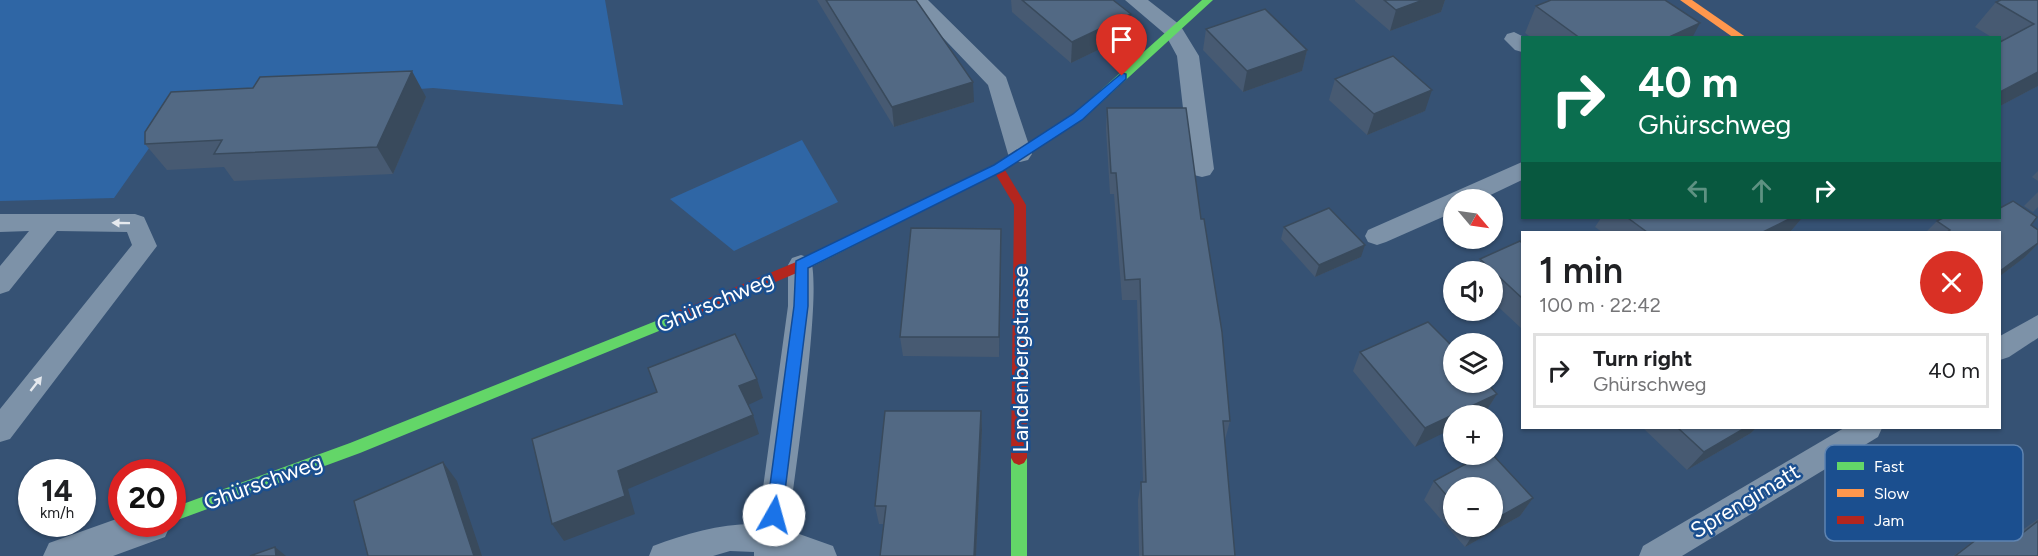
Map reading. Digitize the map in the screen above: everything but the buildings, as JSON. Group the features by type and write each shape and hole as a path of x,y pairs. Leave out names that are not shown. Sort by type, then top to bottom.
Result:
{"street":[{"name":"Ghürschweg","path":"186,511 355,448 649,330 801,265 998,168 1078,117 1208,0"},
{"path":"1685,0 1739,36"},
{"name":"Landenbergstrasse","path":"998,168 1020,205 1019,556"},
{"path":"63,556 115,537"}],"lane":[{"path":"917,0 998,82 1020,154"},
{"path":"1135,0 1173,30 1188,56 1202,169"},
{"path":"1481,189 1521,170"},
{"path":"1377,236 1443,207"},
{"path":"0,284 51,222"},
{"path":"0,223 135,223 145,246 0,430"},
{"path":"770,547 801,306 801,265"},
{"path":"2001,348 2038,326"},
{"name":"Sprengimatt","path":"1840,445 1866,429"},
{"name":"Sprengimatt","path":"1654,556 1825,454"},
{"path":"664,556 730,537 822,556"},
{"name":"Landenbergstrasse","path":"997,556 1019,556"}],"shaded area":[{"path":"0,0 605,0 623,105 433,88 178,107 114,198 0,201"},
{"path":"802,140 838,202 734,251 670,199"}],"traffic: fast":[{"path":"808,262 998,168 1078,117 1208,0"},
{"path":"186,510 355,448 676,318"},
{"path":"1019,458 1019,556"}],"traffic: slow":[{"path":"1685,0 1739,36"}],"traffic: jam":[{"path":"998,168 1020,205 1019,458"},
{"path":"676,318 808,262"}],"route":[{"path":"774,515 801,306 801,265 998,168 1078,117 1122,76"}]}
